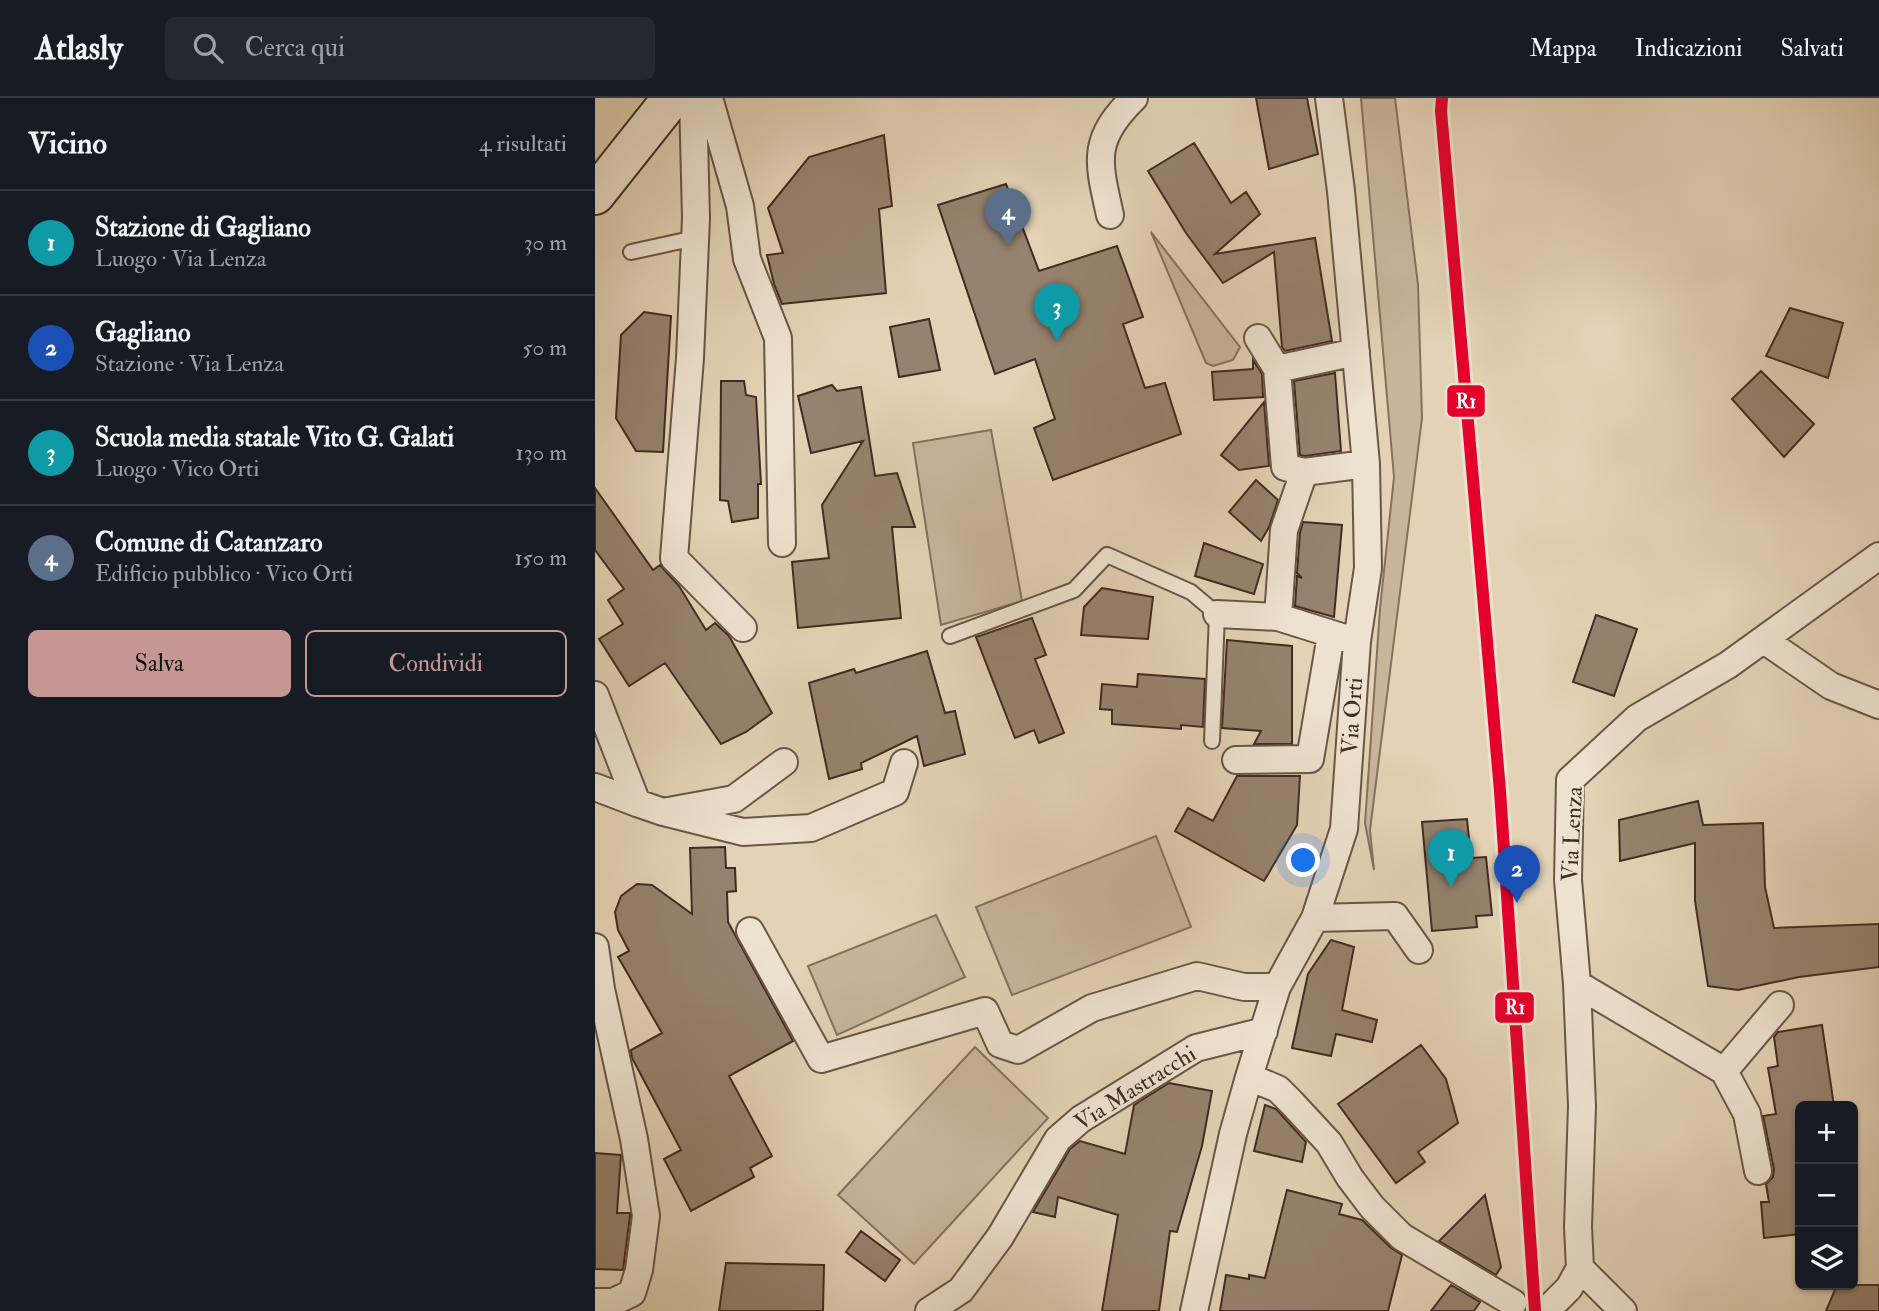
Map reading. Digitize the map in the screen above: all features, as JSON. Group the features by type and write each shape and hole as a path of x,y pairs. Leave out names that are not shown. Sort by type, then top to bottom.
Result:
{"street":[{"path":"595,195 672,98"},
{"path":"693,98 695,238 690,358 674,558 743,628"},
{"path":"709,98 740,206 747,260 778,338 782,542"},
{"path":"1110,215 1100,168 1101,146 1114,119 1134,98"},
{"name":"Via Orti","path":"1193,1311 1230,1147 1277,987 1315,918 1344,829 1357,641 1368,568 1366,464 1341,191 1329,98"},
{"path":"1258,338 1277,369 1286,467 1304,472 1366,464"},
{"path":"1277,369 1356,352"},
{"path":"1278,617 1284,530 1304,472"},
{"name":"Via Lenza","path":"1580,1268 1578,1227 1582,1106 1577,984 1567,880 1570,780 1637,718 1728,665 1879,556"},
{"path":"1217,614 1278,617 1357,641"},
{"path":"1236,760 1310,759 1331,635"},
{"path":"1764,640 1831,686 1879,705"},
{"path":"595,695 637,803"},
{"path":"663,812 734,799 784,762"},
{"path":"595,787 663,812 743,832 811,828 895,792 904,763"},
{"path":"1315,918 1395,916 1419,950"},
{"path":"750,931 821,1059 985,1011 1000,1044 1018,1050 1092,1008 1198,976 1244,987 1277,987"},
{"path":"595,947 601,989 634,1139 646,1216 639,1270 632,1293 613,1303 595,1302"},
{"path":"1577,984 1724,1071 1747,1114 1758,1171"},
{"path":"1724,1071 1780,1006"},
{"name":"Via Mastracchi","path":"929,1311 961,1290 1000,1237 1058,1139 1081,1119 1196,1048 1264,1031"},
{"path":"1249,1077 1278,1089 1291,1102 1329,1143 1372,1207 1402,1237 1513,1303"},
{"path":"1552,1305 1569,1288 1580,1268 1623,1311"}],"lane":[{"path":"631,252 695,238"},
{"path":"950,636 1074,590 1107,555 1191,593 1217,614 1212,741"}],"shaded area":[{"path":"1361,98 1395,98 1418,285 1422,418 1370,830 1374,870 1365,823 1380,609 1394,477"},
{"path":"1151,232 1240,347 1233,360 1213,366 1206,363"},
{"path":"991,430 1022,601 941,625 913,443"},
{"path":"1156,836 1191,927 1012,995 976,907"},
{"path":"936,915 965,977 837,1035 808,966"},
{"path":"975,1047 1048,1118 914,1264 838,1195"}],"building":[{"path":"1256,98 1307,98 1318,154 1269,169"},
{"path":"884,135 892,206 879,209 886,293 782,304 767,255 783,253 768,208 809,157"},
{"path":"1194,143 1231,203 1246,192 1260,214 1215,254 1315,238 1332,341 1285,351 1282,347 1274,252 1223,283 1186,233 1148,171"},
{"path":"1006,184 1039,271 1117,246 1143,317 1123,324 1145,388 1165,383 1181,434 1053,480 1034,428 1055,419 1035,359 995,374 938,205"},
{"path":"1790,308 1843,323 1828,378 1766,356"},
{"path":"644,312 671,316 663,452 636,451 616,418 621,335"},
{"path":"929,319 940,370 899,377 890,327"},
{"path":"1253,360 1262,374 1263,397 1214,400 1212,372 1253,369"},
{"path":"1761,371 1814,424 1784,457 1732,399"},
{"path":"1335,373 1341,451 1300,455 1294,381"},
{"path":"721,381 744,381 746,395 756,397 761,484 758,484 758,518 732,522 728,501 720,500"},
{"path":"832,385 837,391 861,387 875,476 897,473 915,527 892,527 901,618 798,628 792,562 829,558 822,505 863,441 811,453 798,396"},
{"path":"1264,402 1269,466 1239,470 1221,455"},
{"path":"1256,480 1278,500 1261,541 1229,512"},
{"path":"595,488 653,570 660,565 679,586 706,630 715,623 729,636 772,713 746,732 721,744 665,663 629,686 599,639 623,624 608,600 624,589 595,550"},
{"path":"1303,522 1342,525 1334,617 1295,606 1297,576 1302,578 1297,573"},
{"path":"1204,543 1263,564 1254,594 1195,576"},
{"path":"1102,588 1153,597 1148,639 1081,635 1084,607"},
{"path":"1596,615 1637,629 1614,696 1573,682"},
{"path":"1032,618 1046,655 1035,659 1064,733 1039,743 1034,730 1015,738 976,637"},
{"path":"1227,640 1292,646 1292,744 1254,744 1261,731 1222,728"},
{"path":"927,651 945,713 955,711 965,754 924,766 917,736 861,763 862,769 829,779 809,683 854,669 856,673"},
{"path":"1138,674 1205,679 1203,727 1181,725 1181,729 1112,724 1112,710 1100,709 1102,684 1137,687"},
{"path":"1237,776 1300,776 1297,825 1264,881 1175,831 1188,808 1213,821"},
{"path":"1698,801 1703,825 1763,823 1765,887 1774,928 1879,924 1879,967 1799,977 1738,990 1708,986 1695,901 1695,843 1620,861 1619,820"},
{"path":"1467,819 1471,858 1486,857 1492,915 1476,916 1477,927 1432,931 1422,822"},
{"path":"725,847 726,868 735,868 736,891 727,892 728,922 793,1041 729,1076 772,1156 750,1168 754,1177 691,1211 664,1159 681,1150 632,1058 631,1050 662,1033 618,957 629,951 618,930 615,912 621,896 637,884 652,885 692,914 690,848"},
{"path":"1331,940 1354,947 1342,1010 1377,1020 1372,1042 1336,1034 1331,1056 1292,1048 1308,974"},
{"path":"1822,1025 1833,1101 1795,1101 1795,1235 1764,1238 1761,1202 1769,1202 1766,1184 1773,1177 1774,1169 1763,1116 1776,1114 1768,1068 1778,1066 1774,1037 1778,1032"},
{"path":"1421,1045 1446,1079 1458,1123 1418,1152 1425,1162 1396,1183 1338,1104"},
{"path":"1169,1083 1212,1091 1202,1146 1177,1232 1170,1231 1159,1311 1102,1311 1118,1215 1058,1197 1055,1217 1033,1212 1070,1149 1080,1141 1125,1154 1134,1105"},
{"path":"1265,1105 1276,1109 1306,1142 1302,1162 1254,1151"},
{"path":"595,1153 621,1155 617,1213 630,1213 623,1270 595,1269"},
{"path":"1287,1190 1342,1204 1339,1214 1362,1220 1402,1255 1388,1311 1220,1311 1226,1275 1249,1279 1249,1275 1265,1278"},
{"path":"1485,1195 1501,1267 1496,1275 1439,1241"},
{"path":"861,1231 900,1260 885,1281 846,1252"},
{"path":"726,1263 824,1265 823,1311 719,1311"},
{"path":"1451,1285 1480,1302 1474,1311 1431,1311"},
{"path":"1858,1285 1879,1285 1879,1311 1826,1311 1835,1290 1858,1290"}],"tunnel":[{"path":"1513,1303 1552,1305"}],"transit line":[{"name":"R1","path":"1442,98 1500,791 1535,1311"}],"place":[{"name":"Comune di Catanzaro","path":"1008,246"},
{"name":"Scuola media statale Vito G. Galati","path":"1057,341"},
{"name":"Stazione di Gagliano","path":"1451,887"},
{"name":"Gagliano","path":"1517,903"}]}
